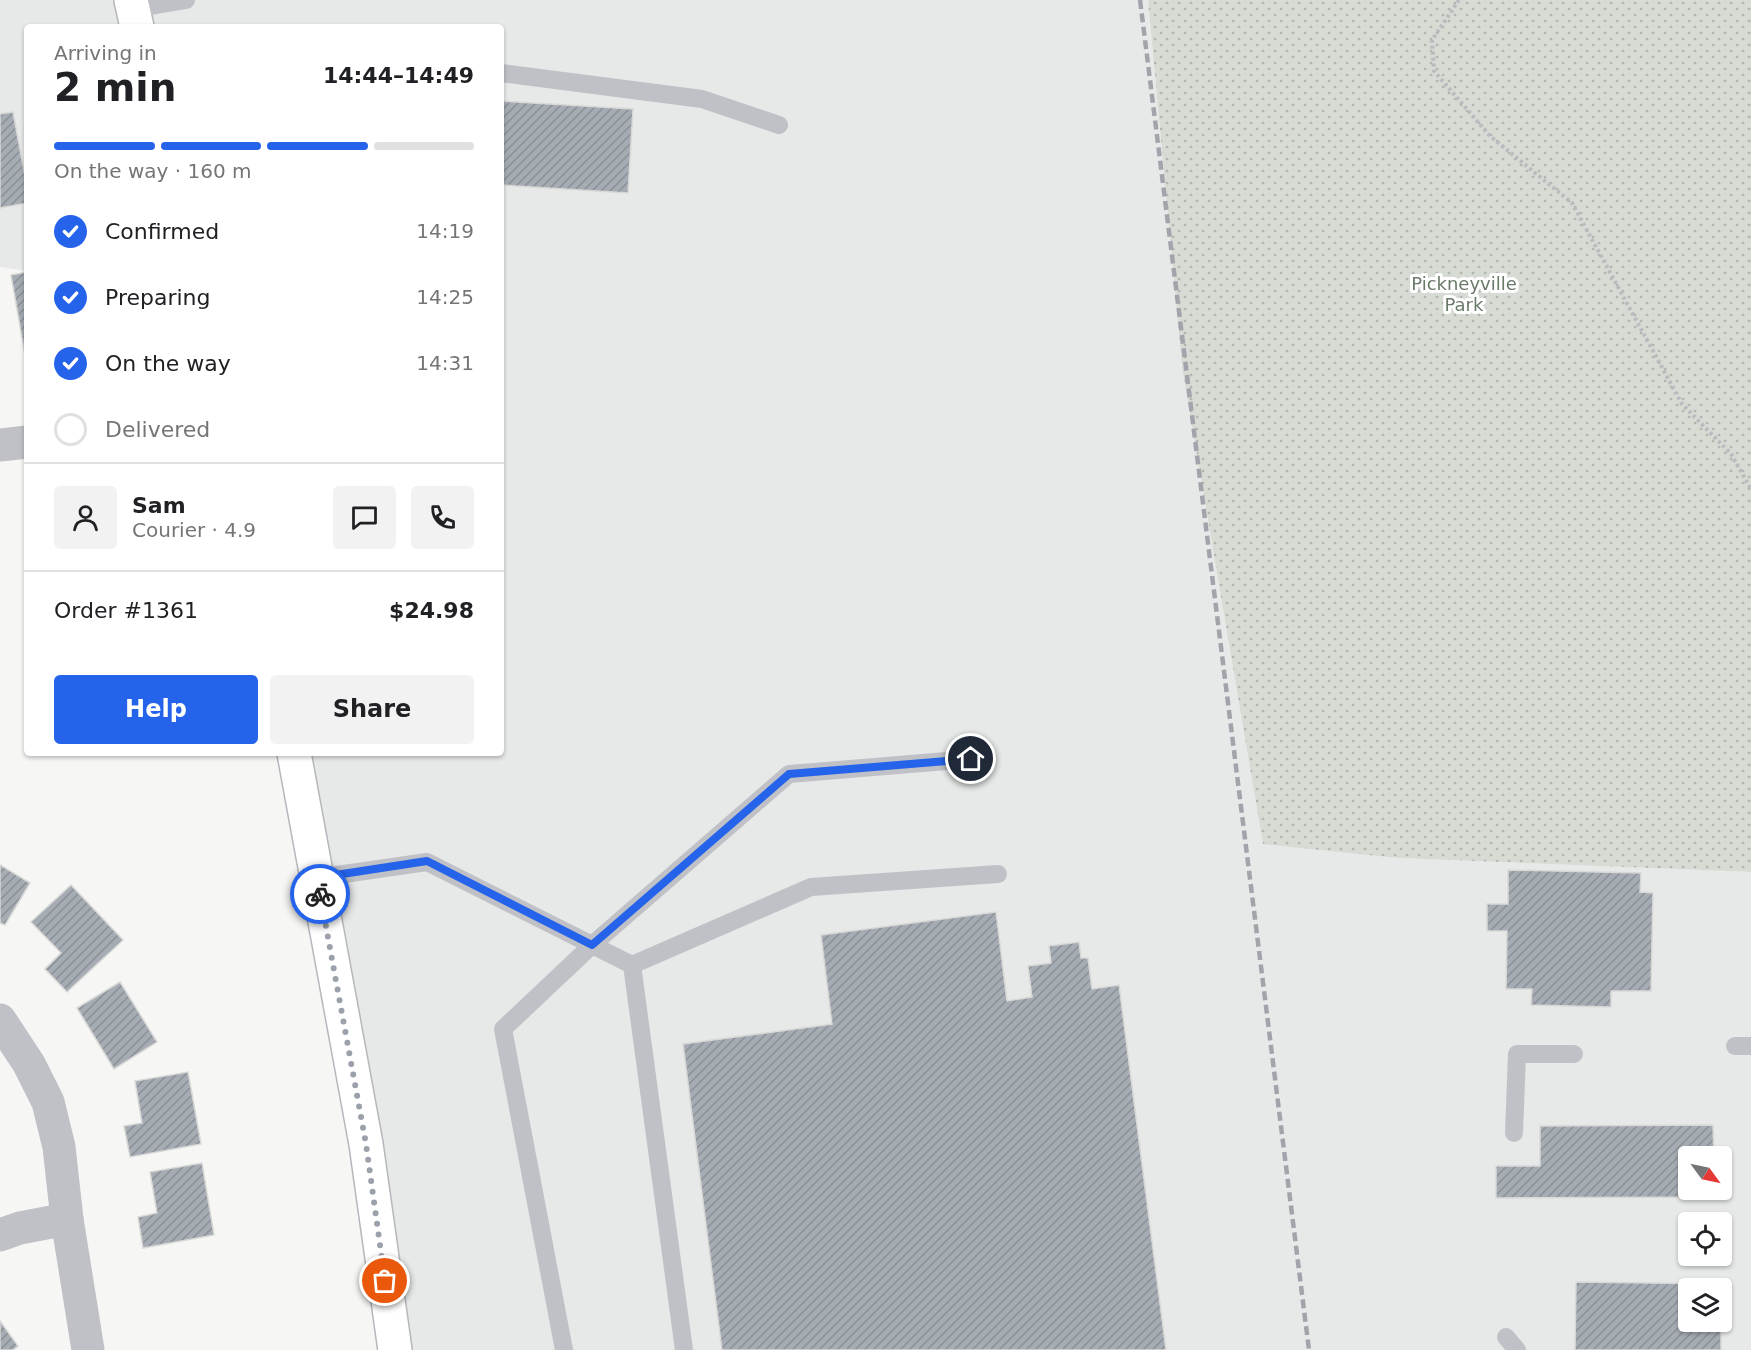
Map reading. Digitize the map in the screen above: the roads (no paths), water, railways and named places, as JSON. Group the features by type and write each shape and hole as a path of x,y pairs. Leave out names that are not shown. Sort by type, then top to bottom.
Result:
{"main road":[{"path":"295,756 366,1144 395,1350"}],"street":[{"path":"0,446 24,442"},
{"path":"0,1020 29,1064 48,1102 59,1146 67,1219 88,1350"},
{"path":"0,1234 67,1219"}],"lane":[{"path":"133,12 186,0"},
{"path":"504,73 702,99 779,125"},
{"path":"564,1350 503,1029 592,945 789,774 971,759"},
{"path":"316,878 427,861 632,965"},
{"path":"632,965 811,887 998,874"},
{"path":"632,965 684,1350"},
{"path":"1514,1133 1517,1054 1574,1054"}],"railway":[{"path":"1140,0 1309,1350"}],"park label":[{"name":"Pickneyville Park","path":"1464,294"}]}
